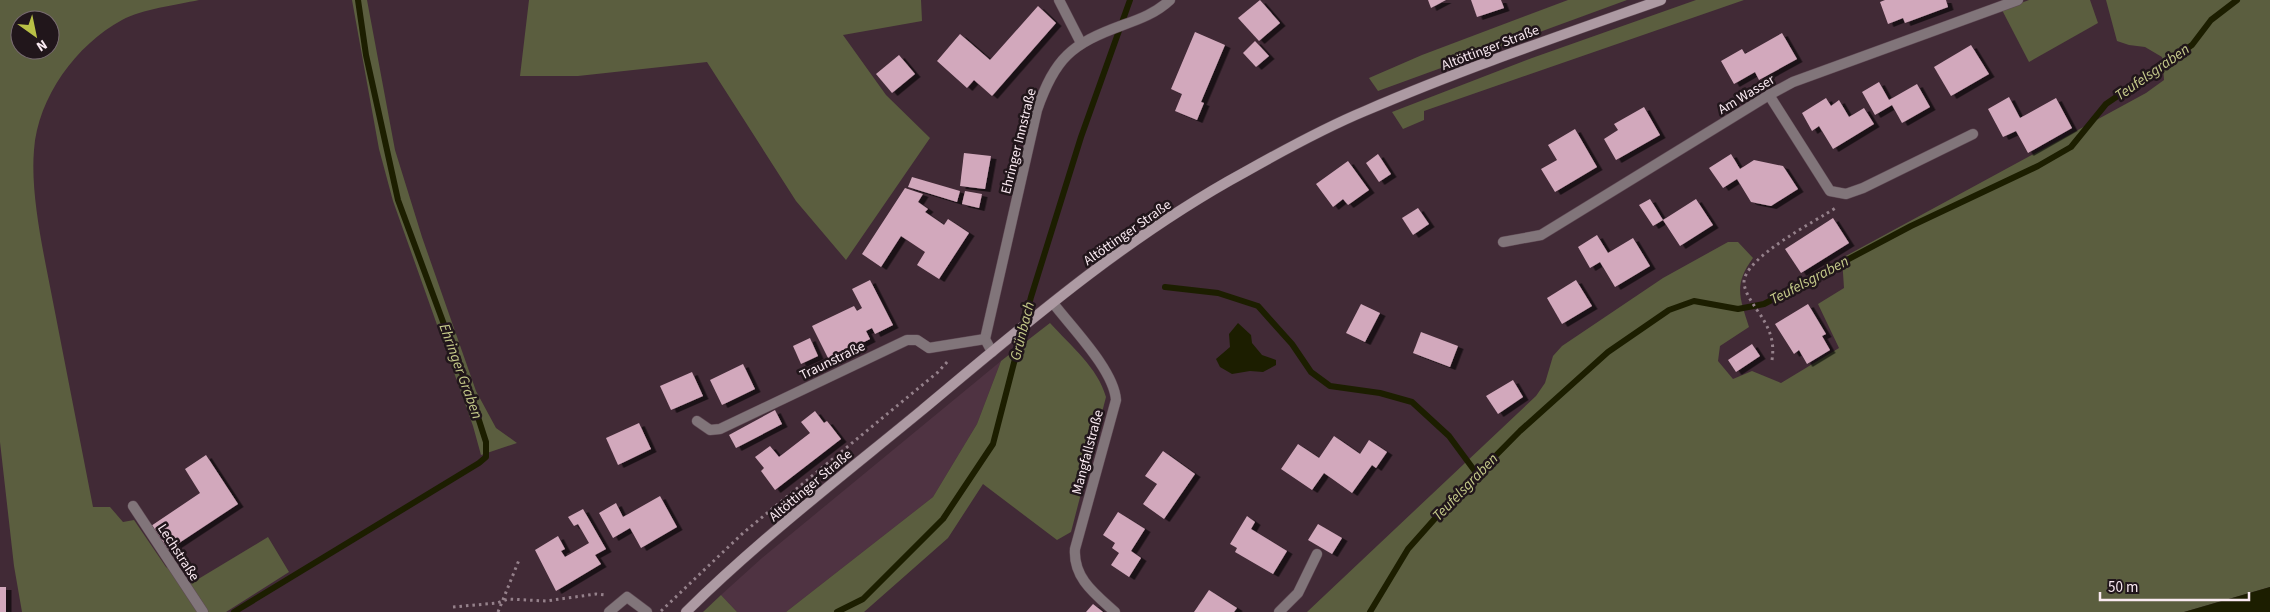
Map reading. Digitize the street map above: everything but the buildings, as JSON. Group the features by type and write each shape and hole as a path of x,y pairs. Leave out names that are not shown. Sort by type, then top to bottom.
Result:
{"main road":[{"name":"Altöttinger Straße","path":"686,612 741,560 1001,344 1053,303 1182,209 1243,173 1363,112 1558,36 1661,0"}],"street":[{"path":"1059,0 1081,43"},
{"name":"Ehringer Innstraße","path":"985,339 1038,110 1055,68 1066,55 1081,43 1142,18 1170,0"},
{"name":"Am Wasser","path":"1503,242 1540,234 1769,94 1816,73 2018,0"},
{"path":"1769,94 1830,192 1846,194 1973,134"},
{"name":"Mangfallstraße","path":"1053,303 1108,373 1115,391 1116,400 1075,549 1074,562 1080,576 1089,588 1115,612"},
{"path":"985,339 992,352"},
{"name":"Traunstraße","path":"696,421 710,430 720,429 907,340 917,340 929,348 985,339"},
{"name":"Lechstraße","path":"133,506 203,612"},
{"path":"1278,612 1298,593 1317,554"},
{"path":"608,612 627,597 647,612"}],"path":[{"path":"1772,360 1774,346 1770,329 1749,297 1744,281 1748,269 1760,256 1838,206 1846,194"},
{"path":"660,612 743,533 938,372 954,355"},
{"path":"498,612 519,560"},
{"path":"453,608 523,598 546,600 596,594 611,596 619,602"}],"shaded area":[{"path":"0,0 199,0 149,10 122,20 89,43 62,74 51,92 43,111 37,130 34,150 34,188 39,228 93,507 110,507 123,522 134,520 166,567 190,584 268,537 289,572 226,612 22,612 14,566 0,442"},
{"path":"352,0 367,0 395,150 422,237 476,391 496,428 517,443 481,455 473,426 393,201 379,149"},
{"path":"529,0 921,0 922,21 843,35 886,95 930,138 846,260 796,201 707,62 578,76 520,76"},
{"path":"1568,0 1627,0 1378,91 1369,78 1422,55"},
{"path":"1696,0 1744,0 1424,111 1424,120 1403,129 1392,112 1532,58"},
{"path":"2029,0 2090,0 2098,23 2029,62 2002,10"},
{"path":"2106,0 2270,0 2270,587 2184,612 1307,612 1536,396 1545,383 1553,356 1562,346 1663,278 1728,242 1738,242 1753,258 1743,276 1740,292 1749,327 1720,346 1718,361 1733,379 1752,371 1781,383 1839,348 1818,304 1844,288 1842,258 2146,93 2164,80 2162,57 2145,47 2117,41"},
{"path":"1050,323 1097,376 1106,397 1071,532 1057,540 983,484 948,538 864,612 786,612 933,497 977,424 1001,361"},
{"path":"1238,323 1251,335 1252,343 1262,355 1276,360 1276,365 1263,372 1250,371 1232,374 1220,367 1216,359 1230,347 1229,334"},
{"path":"1001,361 977,424 933,497 786,612 737,612 721,595 762,558"},
{"path":"2270,587 2270,612 2184,612"},
{"path":"721,595 737,612 703,612"}],"waterway":[{"name":"Ehringer Graben","path":"234,612 486,457 486,442 476,411 398,200 366,55 358,0"},
{"name":"Grünbach","path":"837,612 863,599 943,519 993,444 1031,297 1081,137 1130,0"},
{"name":"Teufelsgraben","path":"1370,612 1408,549 1447,505 1520,431 1608,352 1669,310 1694,301 1738,309 1764,304 1911,226 2038,166 2071,147 2106,104 2192,45 2211,20 2237,0"},
{"path":"1165,287 1218,293 1258,306 1292,344 1311,372 1330,386 1380,393 1412,402 1449,436 1477,474"}]}
